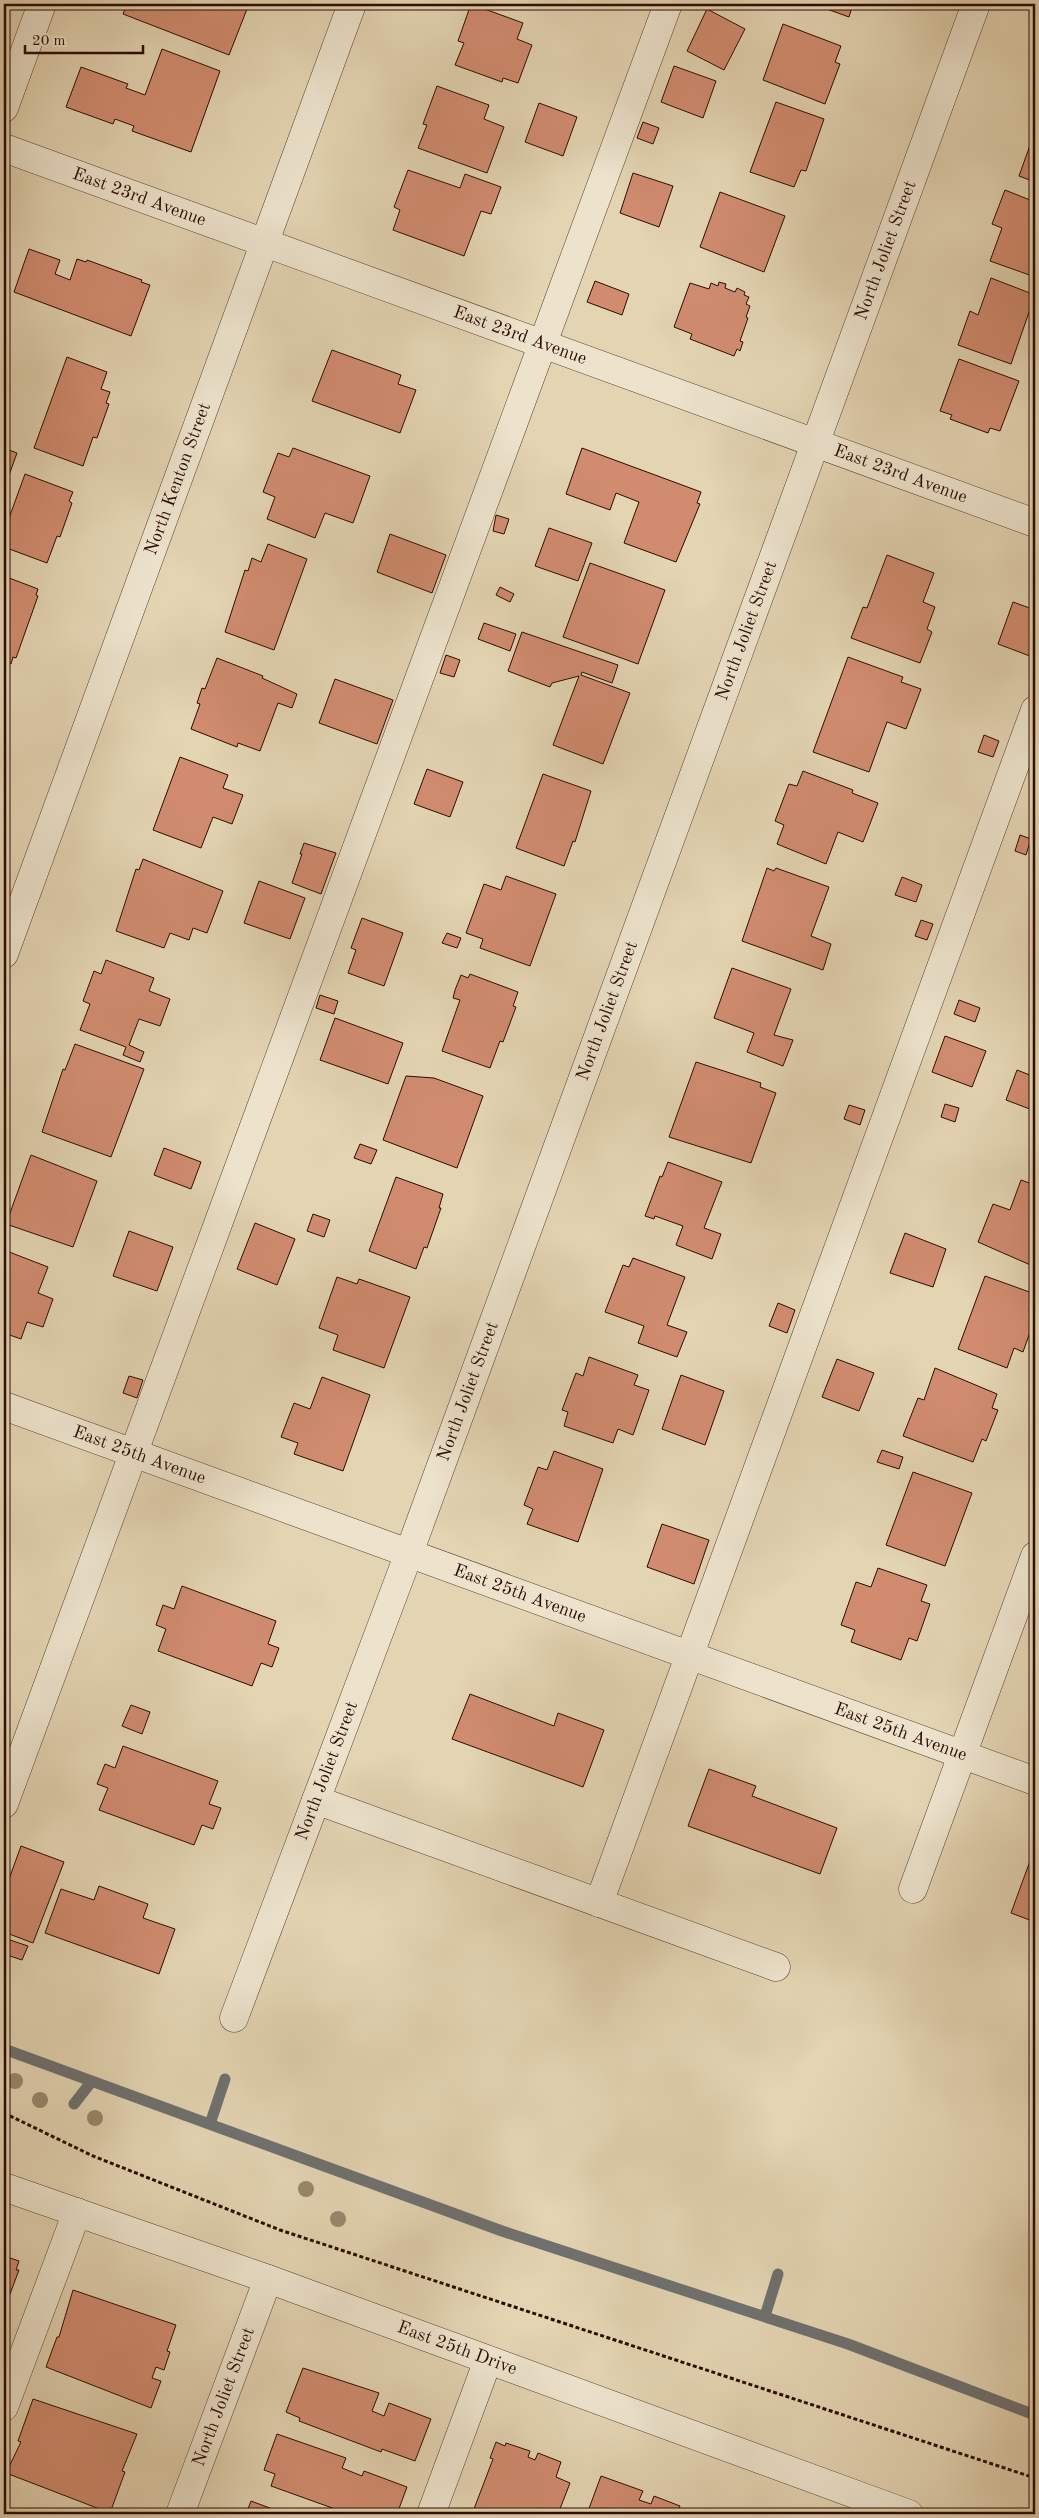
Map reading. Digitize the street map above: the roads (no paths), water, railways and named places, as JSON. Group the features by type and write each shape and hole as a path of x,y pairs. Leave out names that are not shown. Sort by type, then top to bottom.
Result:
{"street":[{"path":"4,108 42,4"},
{"name":"North Kenton Street","path":"4,954 352,4"},
{"path":"4,1804 668,4"},
{"name":"North Joliet Street","path":"234,2018 409,1553 976,4"},
{"name":"East 23rd Avenue","path":"4,148 1035,523"},
{"path":"598,1902 1035,710"},
{"name":"East 25th Avenue","path":"4,1406 1035,1781"},
{"path":"912,1889 1035,1556"},
{"path":"316,1800 776,1967"},
{"name":"East 25th Drive","path":"4,2187 268,2279 909,2514"},
{"path":"4,2407 77,2212"},
{"name":"North Joliet Street","path":"180,2514 268,2279"},
{"path":"431,2514 488,2360"}],"waterway":[{"path":"4,2049 502,2231 848,2344 1035,2415"},
{"path":"210,2124 225,2079"},
{"path":"74,2104 92,2081"},
{"path":"765,2316 778,2274"}]}
